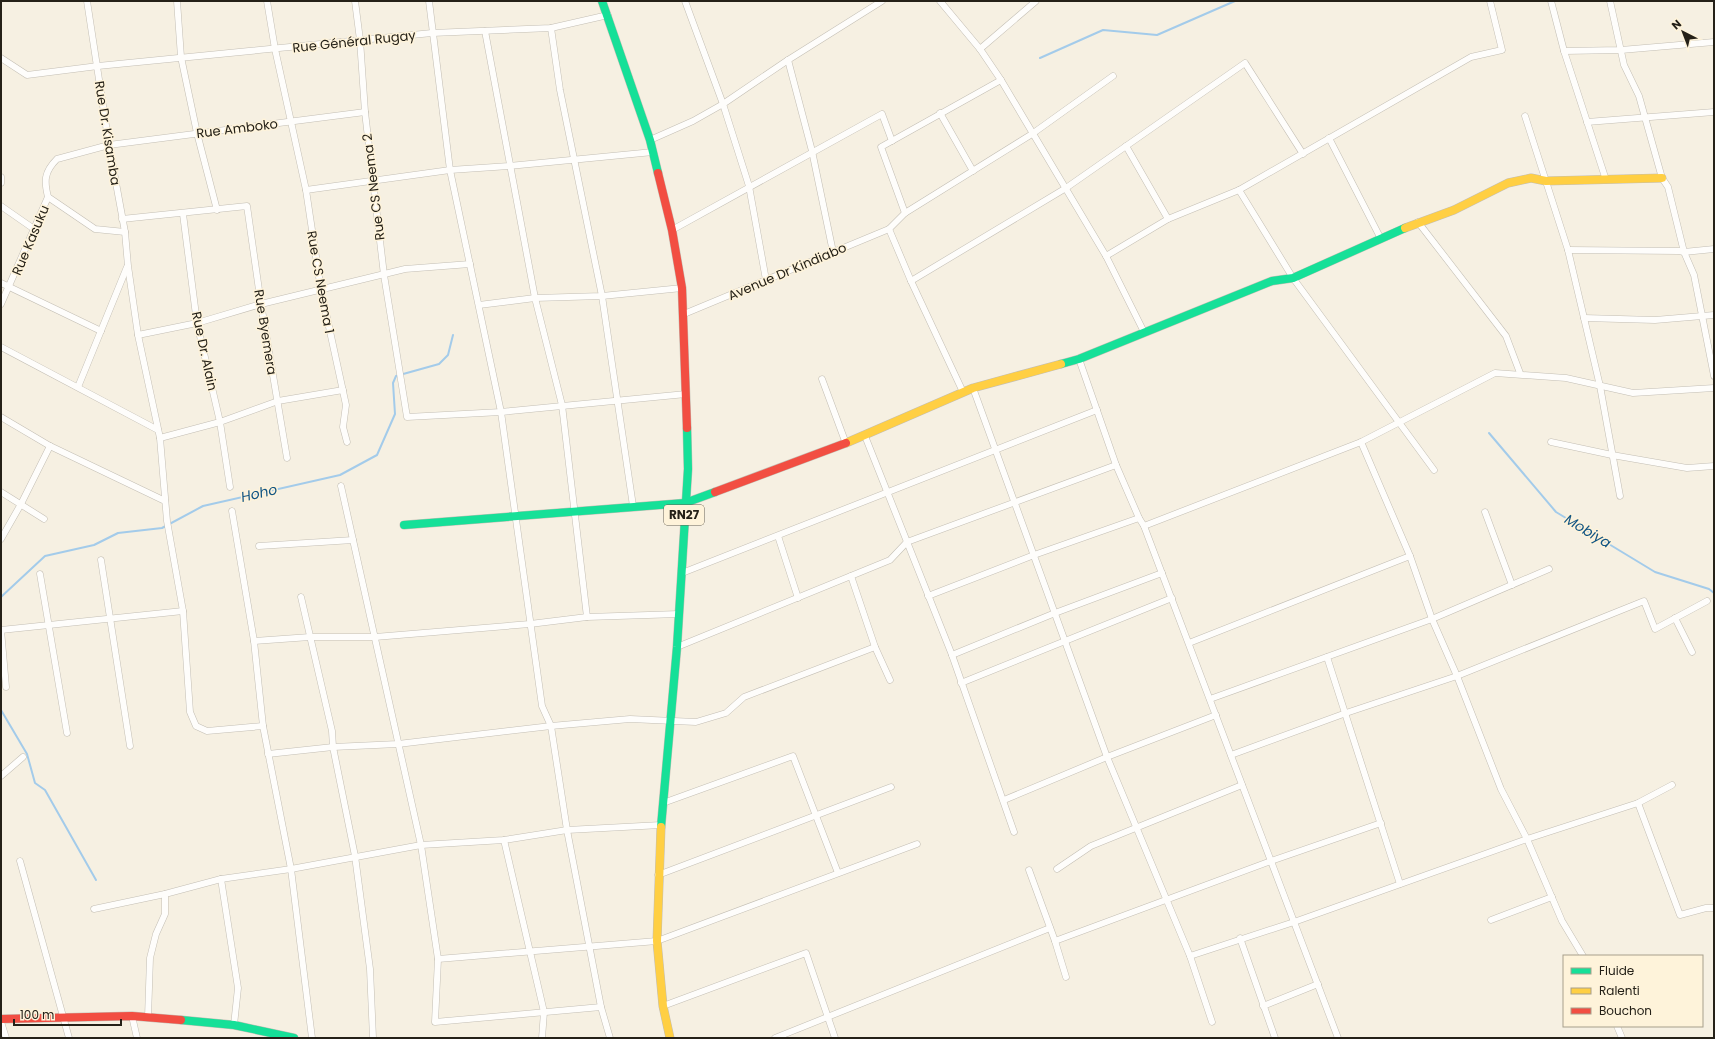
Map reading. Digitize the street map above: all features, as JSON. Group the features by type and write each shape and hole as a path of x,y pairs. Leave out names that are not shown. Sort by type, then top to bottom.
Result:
{"street":[{"name":"Rue Dr. Kisamba","path":"87,1 109,145 125,232 128,266 138,335 160,438 167,521 183,611 190,712 196,726 207,731 263,726"},
{"path":"122,218 217,210 198,133 182,57 177,1"},
{"name":"Rue CS Neema 1","path":"267,1 275,49 306,190 321,290 346,405 343,427 347,442"},
{"name":"Rue CS Neema 2","path":"355,1 360,40 365,112 384,275 407,417 501,412"},
{"path":"429,1 450,170 501,412 542,706 551,726 567,830 601,1007 610,1038"},
{"name":"RN27","path":"602,1 650,140 672,230 682,288 684,314 688,469 678,648 670,722 658,875 657,940 663,1006 670,1038"},
{"path":"685,1 723,104 750,186 766,280"},
{"path":"650,140 693,121 723,104 788,60 882,1"},
{"path":"940,1 980,49 1002,80 1032,134 1106,256 1144,332"},
{"path":"980,49 1036,1"},
{"path":"1106,256 1168,219 1239,190 1471,57 1502,50 1490,1"},
{"path":"1551,1 1564,51 1606,180"},
{"path":"1610,1 1624,66 1639,96 1662,178 1668,187 1684,252 1694,275 1714,376"},
{"name":"Rue Général Rugay","path":"1,58 27,75 182,57 432,33 551,28 608,15"},
{"path":"551,28 560,90 602,296 619,402 633,506"},
{"path":"485,31 509,166 535,298 562,405 587,617"},
{"path":"1564,51 1621,50 1714,42"},
{"path":"788,60 812,152 833,252"},
{"path":"911,281 1066,188 1245,63 1303,154"},
{"name":"Avenue Dr Kindiabo","path":"684,314 889,228 905,213 1032,134 1113,76"},
{"path":"905,213 881,147 1002,80"},
{"name":"Rue Amboko","path":"109,145 365,112"},
{"path":"1587,122 1645,116 1714,112"},
{"path":"940,113 972,171"},
{"path":"672,230 882,114 892,141"},
{"path":"1525,116 1568,250 1600,386 1620,496"},
{"path":"1329,138 1380,239"},
{"name":"Rue Kasuku","path":"1,304 48,197 44,180 52,164 57,159 109,145"},
{"path":"1126,146 1168,219"},
{"path":"306,190 450,170 509,166 653,152"},
{"path":"1,177 1,183"},
{"path":"404,525 575,510 685,503 865,436 973,388 1079,358 1272,281 1293,278 1418,222 1454,210 1508,183 1531,178 1546,181 1662,178"},
{"path":"1239,190 1293,278 1434,470"},
{"path":"48,197 95,229 125,232"},
{"path":"1,206 34,229"},
{"name":"Rue Byemera","path":"217,210 247,206 261,304 287,458"},
{"name":"Rue Dr. Alain","path":"183,214 198,323 220,422 230,487"},
{"path":"1418,222 1506,336 1520,374"},
{"path":"889,228 911,281 963,392"},
{"path":"1568,250 1684,252 1714,249"},
{"path":"138,335 198,323 261,304 406,269 470,264"},
{"name":"Rue Dr. Kisamba","path":"78,387 128,266"},
{"path":"1,283 101,331"},
{"path":"479,305 535,298 602,296 682,288"},
{"path":"1584,318 1655,320 1714,315"},
{"path":"1,347 158,430"},
{"path":"1079,358 1116,465 1139,518 1144,526 1172,598 1338,1038"},
{"path":"1144,526 1361,442 1495,373 1566,378 1632,393 1714,388"},
{"path":"822,379 846,442"},
{"path":"973,388 1108,757 1190,956 1212,1022"},
{"path":"160,438 220,422 278,401 343,390"},
{"path":"501,412 562,405 619,402 686,394"},
{"path":"682,573 1097,410"},
{"path":"1,417 50,446 166,501"},
{"path":"865,436 952,655 1014,832"},
{"path":"1361,442 1410,556 1432,619 1457,676 1501,789 1527,839 1562,921 1582,955"},
{"path":"1551,442 1612,455 1687,468 1714,466"},
{"path":"1,539 21,504 50,446"},
{"path":"678,648 890,560 907,542 1116,465"},
{"path":"341,486 421,845 438,959 435,1022 601,1007"},
{"path":"1,492 44,519"},
{"path":"232,511 254,641 263,726 291,869 312,1038"},
{"path":"1485,512 1512,585"},
{"path":"928,596 1034,555 1139,518"},
{"path":"778,536 798,598"},
{"path":"260,546 353,540"},
{"path":"1189,643 1410,556"},
{"path":"101,560 130,746"},
{"path":"1210,699 1432,619 1549,569"},
{"path":"952,655 1055,613 1162,573"},
{"path":"40,574 67,733"},
{"path":"851,576 875,647 890,680"},
{"path":"301,597 332,731 333,747 355,856 370,969 373,1038"},
{"path":"961,683 1066,642 1172,598"},
{"path":"1231,755 1346,712 1457,676 1644,600 1655,629 1707,601"},
{"path":"6,687 1,630 183,611"},
{"path":"254,641 310,637 375,637 530,624 587,617 679,614"},
{"path":"1675,618 1692,652"},
{"path":"268,754 333,747 398,744 551,726 630,719 696,722 726,713 744,697 875,647"},
{"path":"1327,657 1346,712 1400,884"},
{"path":"1004,800 1108,757 1216,715"},
{"path":"663,802 793,756 838,873"},
{"path":"1,776 23,757"},
{"path":"1057,869 1091,846 1242,785"},
{"path":"1190,956 1240,938 1294,922 1527,839 1638,803 1672,785"},
{"path":"658,875 891,787"},
{"path":"1638,803 1680,916 1706,908 1714,908"},
{"path":"1055,941 1166,899 1381,823"},
{"path":"94,909 165,894 221,879 291,869 421,845 504,840 567,830 661,825"},
{"path":"504,840 544,1012 542,1038"},
{"path":"438,959 657,940 917,844"},
{"path":"20,861 69,1038"},
{"path":"1029,870 1055,941 1066,977"},
{"path":"221,879 238,988 234,1025"},
{"path":"148,1017 150,958 156,934 165,914 165,894"},
{"path":"1490,920 1552,897"},
{"path":"775,1038 1050,928"},
{"path":"1240,938 1275,1038"},
{"path":"663,1006 806,953 835,1038"},
{"path":"1263,1006 1318,984"},
{"path":"132,1016 137,1038"},
{"path":"6,1038 1,1021 132,1016 234,1025 294,1038"},
{"path":"1617,1027 1622,1038"}],"waterway":[{"path":"1040,58 1103,30 1157,35 1235,1"},
{"name":"Hoho","path":"1,597 45,556 94,545 118,533 162,528 203,506 340,475 377,455 395,414 393,383 396,376 439,364 448,355 453,335"},
{"name":"Mobiya","path":"1489,433 1556,512 1655,572 1709,589 1714,593"},
{"path":"1,710 27,754 35,783 45,790 96,880"}],"traffic: fast":[{"path":"602,1 650,140 658,173"},
{"path":"1061,364 1079,359 1272,281 1293,278 1405,228"},
{"path":"661,827 677,647 688,469 687,428"},
{"path":"404,525 685,503 715,492"},
{"path":"181,1020 234,1025 294,1038"}],"traffic: slow":[{"path":"1405,228 1454,210 1508,183 1531,178 1546,181 1662,178"},
{"path":"846,443 973,388 1061,364"},
{"path":"661,827 657,941 663,1006 670,1038"}],"traffic: jam":[{"path":"658,173 672,230 682,288 687,428"},
{"path":"715,492 846,443"},
{"path":"1,1019 132,1016 181,1020"}]}
